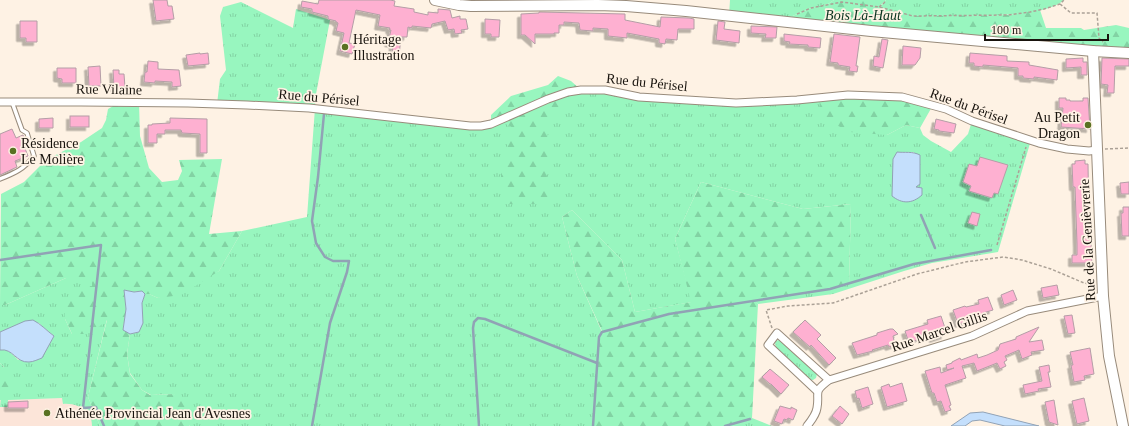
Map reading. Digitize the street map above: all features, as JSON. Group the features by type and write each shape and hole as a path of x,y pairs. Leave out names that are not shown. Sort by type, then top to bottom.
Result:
{"street":[{"path":"435,0 471,6 626,6 1093,51 1129,53"},
{"name":"Rue de la Genièvrerie","path":"1093,51 1103,291 1111,369 1123,426"},
{"name":"Rue du Périsel","path":"217,104 309,108 481,126 500,121 548,99 568,92 581,90 605,90 639,97 736,103 797,100 848,95 902,98 946,109 972,121 1028,140 1067,149 1089,151 1097,150"},
{"name":"Rue Vilaine","path":"0,102 217,104"},
{"name":"Rue Marcel Gillis","path":"817,391 829,380 972,336 1028,311 1103,291"},
{"path":"808,426 817,409 817,391 768,345 777,333 829,380"}],"lane":[{"path":"0,179 18,171 28,164 34,156 27,133 22,130 12,102"}],"path":[{"path":"879,7 886,0"},
{"path":"781,21 811,8 842,2 879,7 913,16 1008,15 1044,9 1060,4 1064,0"},
{"path":"1060,4 1071,13 1097,14 1100,38 1105,44"},
{"path":"997,245 1028,140"},
{"path":"1097,150 1129,148"},
{"path":"775,335 766,310 788,306 833,303 917,274 965,262 1003,257 1022,260 1051,269 1103,291"}],"shaded area":[{"name":"Athénée Provincial Jean d'Avesnes","path":"88,397 100,426 0,426 0,400"}],"green space":[{"path":"730,0 834,0 828,4 811,8 781,21 729,16"},
{"name":"Bois Là-Haut","path":"834,0 886,0 879,7 913,16 1008,15 1040,10 1046,28 1081,28 1084,30 1116,25 1129,28 1129,53 781,21 811,8 828,4"},
{"path":"886,0 1064,0 1055,6 1044,10 1016,14 920,16 901,14 879,7"},
{"path":"241,2 293,28 296,9 330,20 316,94 315,108 217,104 220,79 226,70 220,16 223,7"},
{"path":"558,76 571,81 581,90 575,100 567,108 543,120 551,146 546,180 552,189 549,198 535,204 508,204 501,187 501,170 512,127 500,121 491,124 491,115 511,96 548,85"},
{"path":"581,90 639,97 736,103 820,98 887,135 906,125 920,128 923,135 951,152 968,134 972,121 1031,140 998,252 932,263 833,294 758,304 754,301 830,289 849,284 851,204 803,209 701,182 675,239 692,302 635,312 622,260 572,210 562,217 577,276 602,332 597,363 593,426 189,426 190,425 174,394 151,395 142,390 130,373 127,354 130,334 139,332 143,323 142,303 145,294 158,298 219,271 242,231 307,217 315,108 481,126","holes":["897,152 914,152 916,188"]},
{"path":"876,97 933,105 920,128 906,125 887,135 850,132 819,116 820,98"},
{"path":"120,102 139,102 140,136 149,168 162,182 178,180 182,171 179,160 222,159 209,234 242,231 219,271 181,295 158,298 145,294 142,291 134,292 124,290 126,309 123,329 130,334 127,354 130,374 142,390 150,395 174,394 190,400 189,426 100,426 88,397 107,320 96,329 84,334 72,334 65,319 65,303 80,287 92,286 92,278 66,278 5,305 0,305 1,194 24,182 46,160 81,142 102,128 106,120 108,109"},
{"path":"701,182 803,209 851,204 849,284 830,289 755,301 758,304 752,418 725,426 593,426 599,337 602,331 577,276 562,217 572,210 622,260 635,312 691,302 675,239"},
{"path":"66,278 92,278 92,286 65,319 72,334 107,319 88,397 100,426 92,426 91,417 83,408 63,404 62,398 8,400 8,407 0,407 4,367 0,363 0,350 8,351 18,360 48,346 54,336 39,323 0,332 0,305 5,305"},
{"path":"782,340 817,374 816,378 810,380 776,347 775,343"},
{"path":"0,363 7,372 11,384 8,400 0,400"},
{"path":"752,418 772,426 725,426"}],"water":[{"path":"897,152 920,155 920,184 916,187 922,188 922,195 907,202 903,202 892,196 893,159"},
{"path":"124,290 134,292 142,291 145,294 142,303 143,323 139,332 130,334 123,330 126,309"},
{"path":"33,320 39,323 54,336 42,358 32,362 25,362 8,351 0,350 0,332 25,321"},
{"path":"983,412 1039,426 1005,426 980,420 972,421 965,426 951,426 970,413"}],"building":[{"path":"153,0 167,0 168,6 172,6 174,19 156,21"},
{"path":"319,0 390,0 395,1 394,6 414,9 414,12 428,15 428,12 438,13 438,9 450,10 452,18 460,16 460,19 466,19 468,29 461,30 462,33 455,34 454,29 448,30 445,21 432,24 431,28 408,27 407,37 401,37 399,56 392,56 393,44 388,43 391,30 389,30 390,28 378,26 380,15 356,10 349,43 355,44 352,54 340,51 344,33 336,31 338,23 336,21 328,19 328,16 312,12 312,9 301,7 302,1 318,4"},
{"path":"539,12 625,14 625,20 660,27 661,17 689,18 694,19 694,29 678,29 677,40 666,39 665,44 659,43 659,39 627,33 627,38 608,36 608,29 593,28 593,31 580,30 579,23 564,22 564,25 559,25 559,33 535,34 535,44 525,35 521,35 521,14"},
{"path":"485,19 500,20 499,37 491,37 491,34 485,34"},
{"path":"20,21 37,21 37,42 26,42 26,38 20,38"},
{"path":"718,21 725,22 724,29 740,31 739,43 716,40"},
{"path":"751,26 777,27 776,38 765,38 766,34 751,33"},
{"path":"784,34 821,38 820,48 808,47 808,45 789,44 790,42 784,41"},
{"path":"834,34 860,37 856,66 858,66 857,72 849,71 850,67 830,62"},
{"path":"882,39 888,40 883,68 873,66 874,56 879,57"},
{"path":"903,46 921,48 920,58 915,65 902,65"},
{"path":"208,53 209,64 188,66 186,55"},
{"path":"970,53 1007,56 1007,61 1029,62 1029,65 1058,70 1057,80 1034,77 1034,79 1023,78 1023,76 1018,76 1018,68 983,65 983,67 974,66 974,63 969,63"},
{"path":"1083,58 1083,62 1087,62 1087,75 1081,75 1081,67 1066,68 1066,59"},
{"path":"1102,58 1129,59 1129,66 1115,66 1114,93 1107,93 1108,85 1101,84"},
{"path":"148,61 158,62 158,69 179,70 181,86 172,87 172,82 144,82"},
{"path":"100,66 101,86 89,86 88,67"},
{"path":"57,68 76,68 76,83 62,83 62,79 57,78"},
{"path":"113,70 119,70 119,74 124,74 125,87 114,88"},
{"path":"1059,98 1066,98 1066,100 1070,101 1083,101 1083,98 1088,98 1090,129 1061,127 1063,108 1059,108"},
{"path":"70,116 89,116 89,127 70,127"},
{"path":"53,118 53,128 39,128 39,119"},
{"path":"170,118 207,119 207,153 200,153 200,134 182,133 181,130 165,130 165,134 157,134 157,143 148,143 148,125 170,123"},
{"path":"936,119 956,124 954,133 934,129"},
{"name":"Résidence Le Molière","path":"12,129 16,138 23,135 27,145 24,146 28,156 15,161 17,167 0,175 0,134"},
{"path":"980,157 1008,165 998,194 994,193 992,198 969,191 971,186 963,182 969,164 977,166"},
{"path":"1085,160 1085,164 1088,164 1089,223 1092,263 1072,263 1072,255 1077,255 1077,244 1075,187 1073,187 1072,164 1075,164 1075,161"},
{"path":"1129,182 1129,194 1121,194 1120,183"},
{"path":"1123,207 1129,207 1129,236 1122,236 1121,213 1123,213"},
{"path":"972,212 980,214 977,226 968,223"},
{"path":"1057,285 1059,295 1043,298 1041,288"},
{"path":"1013,290 1017,300 1004,305 1001,295"},
{"path":"988,297 993,310 983,313 984,318 958,324 953,310 979,304 978,300"},
{"path":"1072,315 1075,333 1068,334 1064,316"},
{"path":"941,316 945,328 943,328 945,335 933,339 931,334 909,343 905,331 928,324 927,320"},
{"path":"805,320 821,335 817,339 836,358 829,365 811,345 810,347 793,332"},
{"path":"1039,327 1029,342 1042,340 1044,350 1031,352 1032,355 1022,359 1019,350 1005,356 1007,360 1004,362 1006,366 1000,369 997,363 977,371 974,363 962,366 966,378 945,385 951,410 945,412 941,401 937,402 934,393 932,393 925,371 940,367 941,373 954,368 947,370 946,365 960,358 961,360 977,354 978,358 987,355 998,350 1000,344 1016,339 1016,337"},
{"path":"893,329 898,334 893,336 895,345 889,347 888,345 857,355 852,343"},
{"path":"1090,348 1094,374 1084,376 1085,380 1074,382 1071,365 1073,365 1070,352"},
{"path":"1049,365 1050,372 1048,372 1051,387 1038,389 1039,391 1025,394 1023,385 1042,381 1039,367"},
{"path":"770,369 789,385 781,394 762,377"},
{"path":"902,383 907,401 887,407 881,387 889,384 890,387"},
{"path":"868,387 873,404 862,408 855,391"},
{"path":"1084,398 1089,421 1077,424 1072,401"},
{"path":"1054,400 1058,425 1049,422 1045,402"},
{"path":"28,401 28,408 8,408 8,402"},
{"path":"780,406 791,409 791,407 797,410 793,420 788,418 787,420 784,419 782,424 774,421"},
{"path":"840,406 849,414 842,424 832,416"}],"waterway":[{"path":"312,426 330,323 347,272 349,261 333,261 325,257 316,243 312,221 324,114"},
{"path":"921,215 935,248"},
{"path":"0,260 101,245 83,408 96,407 104,426"},
{"path":"593,426 599,337 602,332 669,314 830,289 914,264 991,250"},
{"path":"479,426 473,328 474,322 478,318 485,319 597,363"},
{"path":"725,426 750,419"}],"place":[{"name":"Héritage Illustration","path":"345,47"},
{"name":"Au Petit Dragon","path":"1088,125"},
{"name":"Résidence Le Molière","path":"13,151"},
{"name":"Athénée Provincial Jean d'Avesnes","path":"47,413"}]}
